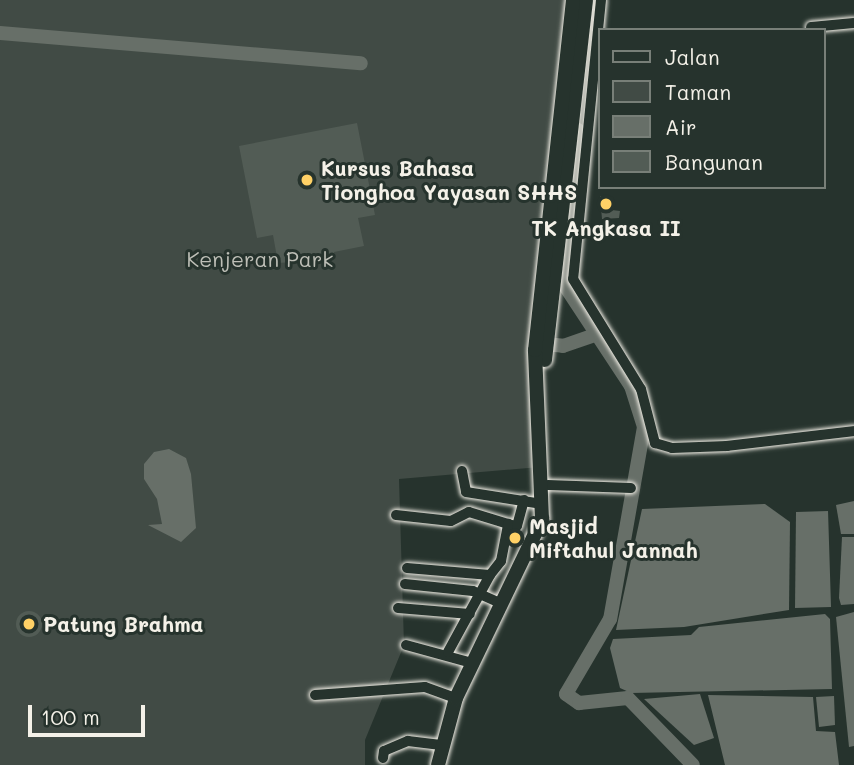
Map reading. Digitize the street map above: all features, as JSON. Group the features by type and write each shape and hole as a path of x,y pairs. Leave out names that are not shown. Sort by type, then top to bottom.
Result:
{"main road":[{"path":"546,519 536,502 540,351 579,6"},
{"path":"471,662 544,548 548,485 540,351"},
{"path":"438,765 440,745 471,662 499,602 546,519"},
{"path":"440,745 447,765"}],"street":[{"path":"598,28 601,0"},
{"path":"811,27 854,23"},
{"path":"598,30 577,237 576,289 641,389 658,445 727,446 854,431"},
{"path":"462,471 466,492 536,502"},
{"path":"548,485 632,488"},
{"path":"396,515 451,521 469,512 517,526 536,502"},
{"path":"448,652 490,575 501,561 508,524"},
{"path":"407,568 490,575"},
{"path":"405,584 481,593 499,602"},
{"path":"398,608 470,614"},
{"path":"407,645 448,652 471,662"},
{"path":"315,695 385,687 425,687 454,702"},
{"path":"383,758 384,751 408,741 440,745"}],"green space":[{"name":"Kenjeran Park","path":"0,0 579,0 535,395 540,467 399,479 404,645 365,740 365,765 0,765"}],"water":[{"path":"169,449 186,458 191,474 196,528 181,542 148,525 162,524 157,499 144,479 144,464 154,452"},
{"path":"854,501 854,534 841,534 836,505"},
{"path":"765,504 790,522 789,610 684,627 616,630 642,509"},
{"path":"828,511 831,607 795,608 796,512"},
{"path":"842,537 854,537 854,604 841,605 839,598"},
{"path":"854,612 854,746 849,747 836,617"},
{"path":"825,614 830,619 832,689 631,693 620,688 610,648 613,639 691,635 699,627"},
{"path":"700,694 714,738 694,745 644,699"},
{"path":"708,695 813,697 816,731 835,732 839,765 725,765"},
{"path":"834,696 835,725 819,727 816,697"}],"building":[{"name":"Kursus Bahasa Tionghoa Yayasan SHHS","path":"357,123 375,215 358,218 364,246 334,252 335,259 278,263 273,235 257,238 239,146"},
{"name":"TK Angkasa II","path":"600,196 613,198 612,210 620,211 619,218 602,219"},
{"name":"Patung Brahma","path":"29,611 38,615 42,624 38,633 29,637 20,633 16,624 20,615"}],"waterway":[{"path":"0,33 361,63"},
{"path":"578,130 563,283 631,386 644,427 610,619 566,694 579,703 628,698 693,765"},
{"path":"536,343 563,346 595,335"}],"place":[{"name":"Kursus Bahasa Tionghoa Yayasan SHHS","path":"307,180"},
{"name":"TK Angkasa II","path":"606,204"},
{"name":"Masjid Miftahul Jannah","path":"515,538"},
{"name":"Patung Brahma","path":"29,624"}]}
